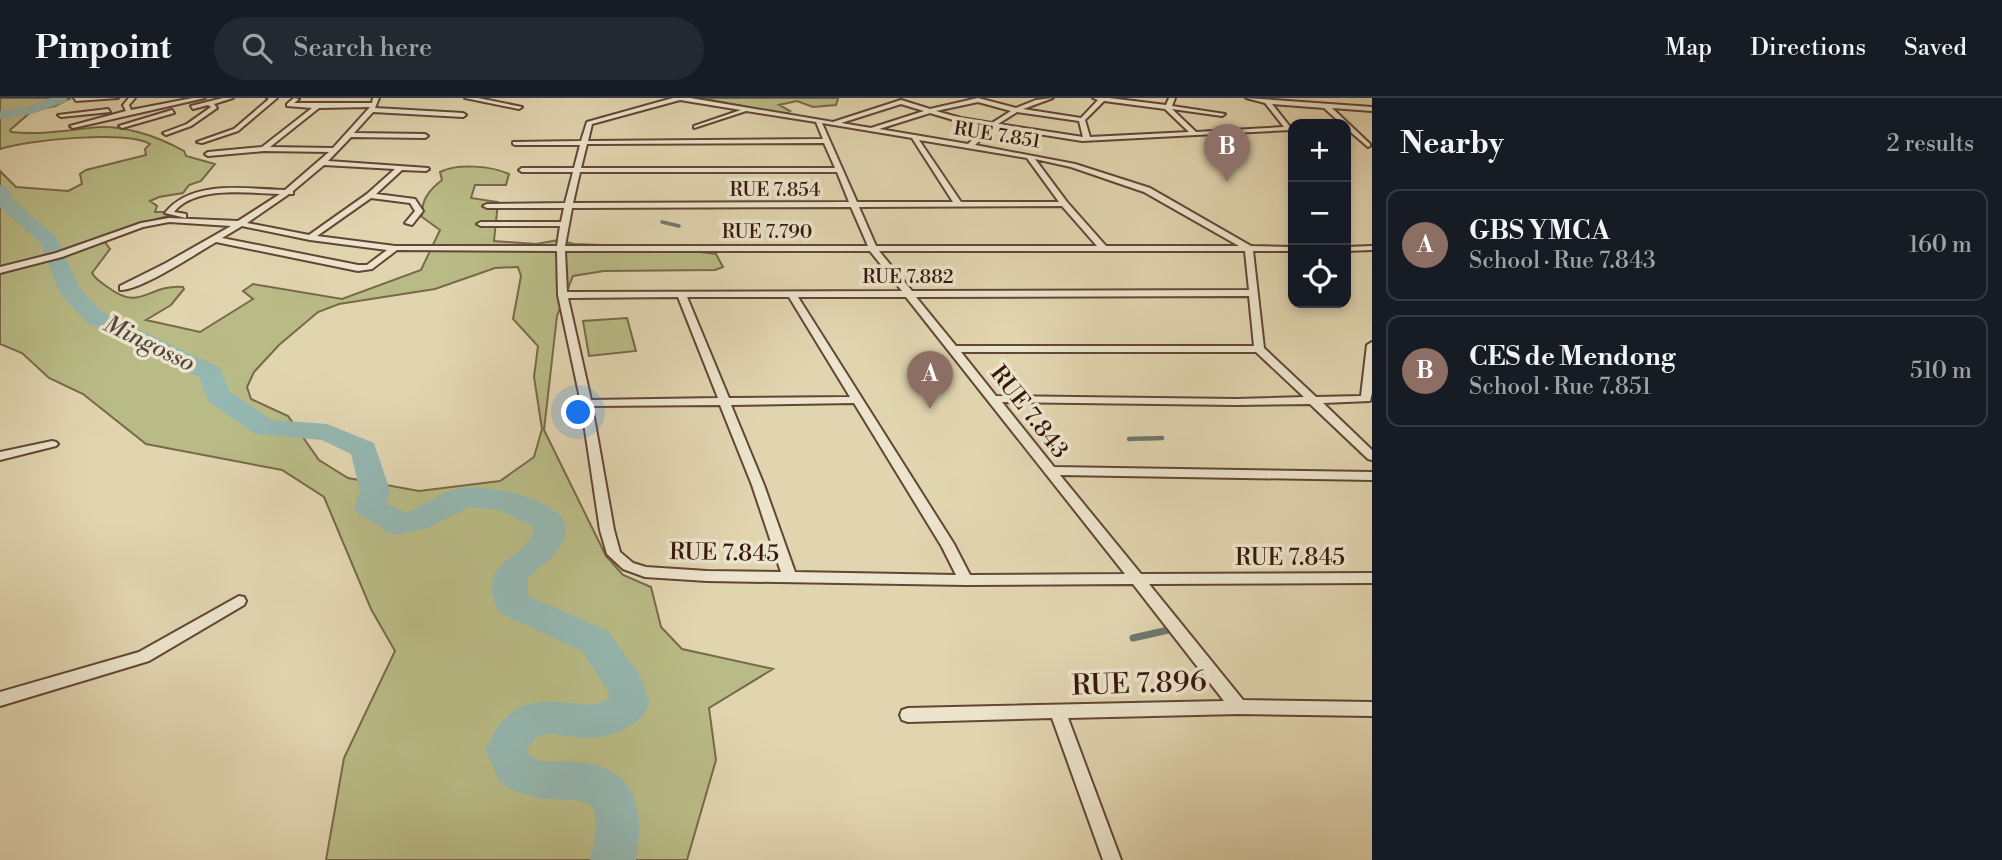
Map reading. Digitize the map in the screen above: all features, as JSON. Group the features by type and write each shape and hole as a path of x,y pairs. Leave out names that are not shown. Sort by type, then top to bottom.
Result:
{"street":[{"path":"76,99 115,98"},
{"path":"127,110 132,98"},
{"path":"61,115 230,98"},
{"path":"200,142 236,130 272,98 296,98"},
{"path":"296,98 289,105 374,104 463,115"},
{"path":"468,98 519,107"},
{"name":"RUE 7.851","path":"680,98 1073,165 1147,190 1249,249"},
{"name":"RUE 7.845","path":"680,98 589,123 564,224 561,247 563,295 586,403 607,530 614,554 628,566 645,572 707,576 789,575 966,580 1372,578"},
{"path":"891,98 928,112 990,125 1087,139 1289,129 1267,102"},
{"path":"970,147 990,125 1016,110 1051,98"},
{"path":"1168,109 1172,98"},
{"path":"1249,98 1267,102 1372,109"},
{"path":"869,131 976,99 1016,110 1082,120"},
{"path":"1082,120 1099,99 1222,114"},
{"path":"122,126 204,100"},
{"path":"166,133 189,125 215,107 204,100"},
{"path":"824,124 901,102"},
{"path":"124,288 166,269 242,224 290,191 325,163 374,104"},
{"path":"264,149 317,106"},
{"path":"1326,106 1368,145"},
{"path":"1168,109 1194,133"},
{"path":"73,126 127,110"},
{"path":"696,127 747,110"},
{"path":"1082,120 1087,139"},
{"name":"RUE 7.843","path":"824,124 837,170 873,248 907,295 1140,580 1239,707"},
{"path":"350,135 425,136"},
{"path":"915,138 959,205"},
{"path":"515,143 827,141"},
{"path":"208,153 264,149 336,150"},
{"path":"1029,156 1063,204 1104,248"},
{"path":"325,163 426,169"},
{"path":"310,238 370,196 401,167"},
{"path":"522,170 837,170"},
{"path":"183,220 182,216 169,213 175,204 193,194 290,191"},
{"path":"370,196 412,201 419,211 409,223"},
{"name":"RUE 7.854","path":"487,206 1063,204"},
{"path":"0,270 59,255 141,225 183,220 242,224"},
{"name":"RUE 7.790","path":"242,224 310,238 396,248 1288,249"},
{"path":"481,224 564,224"},
{"path":"215,239 358,268 369,267 396,248"},
{"path":"1351,248 1372,248"},
{"path":"1249,249 1259,349 1372,456"},
{"name":"RUE 7.882","path":"563,295 1252,293"},
{"path":"682,295 758,485 789,575"},
{"path":"793,296 949,547 966,580"},
{"path":"992,399 1236,402 1310,398 1369,399 1372,345"},
{"path":"953,349 1259,349"},
{"path":"586,403 859,400"},
{"path":"0,456 52,444"},
{"path":"1049,471 1372,476"},
{"path":"0,699 144,657 239,601"},
{"name":"RUE 7.896","path":"908,715 1239,707 1372,709"},
{"path":"1058,713 1112,860"}],"green space":[{"path":"0,98 71,98 55,106 32,111 10,130 11,132 41,133 101,127 126,129 162,140 184,151 186,156 215,164 201,181 189,185 183,193 150,201 157,206 155,212 169,212 168,216 128,227 102,238 110,249 92,273 97,280 129,298 161,289 183,287 171,305 146,320 200,332 253,299 243,291 253,284 342,299 421,270 440,230 422,217 424,200 442,180 440,172 456,167 484,167 509,174 506,185 475,185 471,198 498,202 494,241 536,244 558,240 574,244 659,247 716,254 723,267 715,270 604,271 573,276 557,316 544,430 606,556 623,575 651,587 661,627 682,649 773,669 709,708 716,760 687,860 326,860 344,758 395,651 371,609 324,497 282,470 146,444 83,394 49,378 22,353 0,344 0,171 16,187 68,191 82,184 80,174 86,170 146,155 145,149 150,144 138,140 100,137 53,140 0,149","holes":["518,267 521,276 513,319 538,346 534,377 542,429 534,457 500,481 419,491 348,478 319,460 288,416 251,399 247,387 254,372 279,345 318,312 339,304 435,289 495,268"]},
{"path":"700,98 838,99 836,105 813,107 797,101 779,105 790,111 785,114"},
{"path":"627,318 636,351 589,356 583,321"}],"waterway":[{"name":"Mingosso","path":"0,115 27,111 61,101 58,98"},
{"name":"Mingosso","path":"0,190 2,199 49,241 71,293 94,317 211,373 217,395 265,428 327,432 364,449 375,491 369,508 391,518 395,524 416,521 452,501 470,497 494,499 521,507 550,523 548,539 543,546 512,574 509,590 512,604 595,641 627,688 630,704 614,716 597,721 545,718 530,721 517,730 506,750 513,767 526,776 541,780 593,784 607,791 616,806 618,819 613,860"},
{"path":"662,222 679,226"},
{"path":"1129,439 1162,438"},
{"path":"1133,638 1173,629"}],"place":[{"name":"CES de Mendong","path":"1227,182"},
{"name":"GBS YMCA","path":"930,409"}]}
